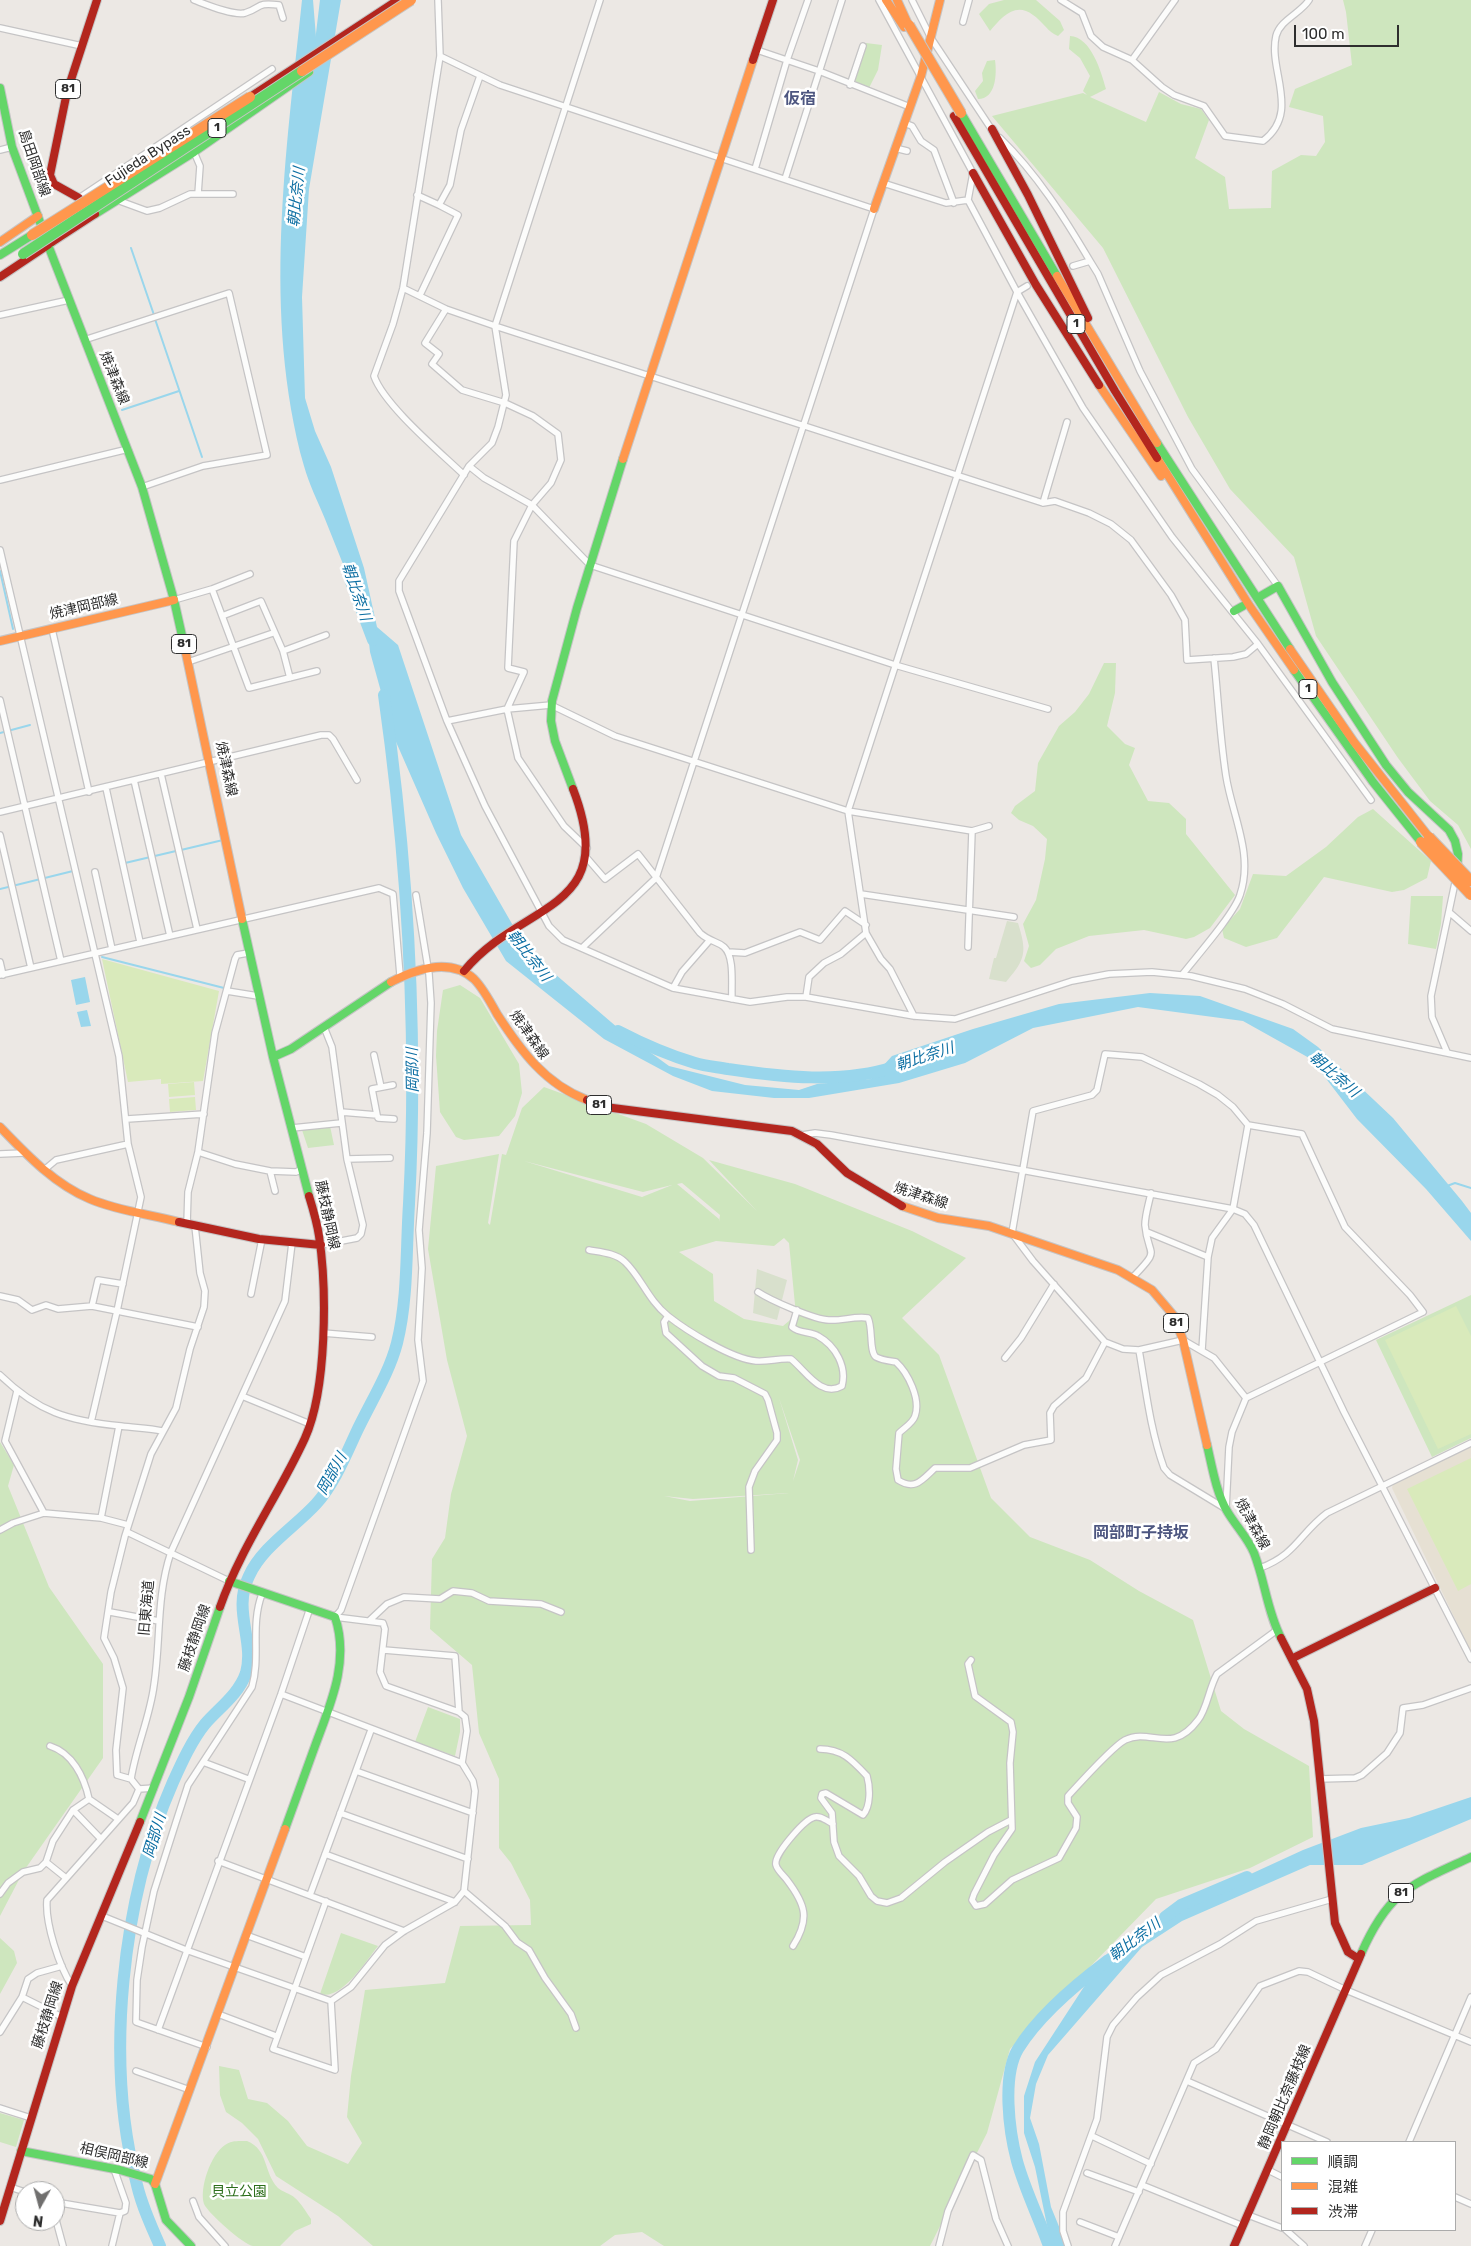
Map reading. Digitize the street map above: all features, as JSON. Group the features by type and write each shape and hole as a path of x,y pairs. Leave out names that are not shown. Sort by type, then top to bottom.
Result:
{"main road":[{"name":"81","path":"95,214 79,198 54,184 50,175 67,92 97,0"},
{"name":"Fujieda Bypass","path":"0,255 398,0"},
{"name":"Fujieda Bypass","path":"0,268 412,0"},
{"path":"0,276 194,152 412,0"},
{"path":"273,1057 291,1049 402,975 425,968 453,967 464,971 486,947 569,892 579,878 586,852 584,821 555,736 551,705 590,564 773,0"},
{"path":"886,0 906,26"},
{"path":"891,0 1128,397 1258,604 1425,840 1471,880"},
{"path":"897,0 906,26"},
{"path":"874,209 921,76 940,0"},
{"name":"島田岡部線","path":"0,88 11,142 48,245"},
{"name":"1","path":"958,115 1115,391 1249,605 1347,746 1398,815 1425,840 1471,895"},
{"path":"992,129 1028,195 1128,397"},
{"path":"973,173 1036,285 1085,365 1166,483 1202,530"},
{"path":"0,242 38,216"},
{"name":"焼津森線","path":"48,245 142,486 174,600 210,761 243,919 248,953 273,1057"},
{"path":"1259,597 1278,586 1294,609 1333,683 1383,761 1411,797 1436,815 1456,839 1460,856 1456,877 1471,880"},
{"name":"焼津岡部線","path":"0,641 174,600"},
{"path":"1234,611 1243,606"},
{"name":"焼津森線","path":"464,971 481,989 528,1061 558,1087 581,1099 605,1107 792,1131 816,1144 847,1173 895,1204 938,1218 989,1226 1012,1233 1133,1277 1152,1290 1165,1304 1174,1316 1183,1340 1210,1462 1226,1509 1253,1551 1260,1568 1277,1630 1293,1658 1307,1689 1312,1707 1331,1895 1339,1936 1348,1952 1359,1959"},
{"name":"藤枝静岡線","path":"0,2221 72,1986 154,1788 233,1582 310,1424 319,1388 323,1333 321,1245 273,1057"},
{"path":"0,1127 24,1153 44,1170 83,1195 102,1203 191,1225 262,1239 321,1245"},
{"path":"155,2184 207,2048 234,1967 327,1712 338,1675 340,1648 338,1625 335,1617 262,1594 233,1582"},
{"path":"1293,1658 1435,1588"},
{"name":"81","path":"1359,1959 1376,1920 1394,1899 1405,1890 1471,1857"},
{"name":"静岡朝比奈藤枝線","path":"1281,2141 1359,1959"},
{"name":"静岡朝比奈藤枝線","path":"1234,2246 1281,2141"},
{"name":"相俣岡部線","path":"21,2151 146,2176 155,2184 166,2220 191,2246"}],"street":[{"path":"194,0 235,13 245,13 265,3 279,5 283,18"},
{"path":"438,0 440,56 402,288 393,324 374,376 377,384 408,422 464,475"},
{"path":"600,0 495,326 506,395 492,443 469,466 399,581 399,591 447,722 485,806 538,914 563,940 583,947 673,988 750,1002 787,997 806,997 933,1019 963,1018 1052,987 1109,974 1152,972 1182,975 1245,989 1298,1010 1332,1029 1471,1058"},
{"path":"755,169 787,60 808,0"},
{"path":"785,179 842,0"},
{"path":"879,0 973,173 966,201 1083,408 1124,469 1193,564 1234,611 1371,800"},
{"path":"912,0 932,38 992,129 1011,148 1049,195 1098,274 1140,371 1192,469 1278,586"},
{"path":"963,22 969,0"},
{"path":"1061,0 1082,13 1092,36 1103,47 1132,60 1162,87 1179,97 1204,106 1225,136 1263,141 1274,133 1282,103 1275,48 1276,36 1279,29 1304,8 1309,0"},
{"path":"1132,60 1176,0"},
{"path":"0,28 82,46"},
{"path":"850,85 863,46"},
{"path":"757,50 819,71 850,85 910,107"},
{"path":"440,56 500,85 874,209 656,878 583,947"},
{"path":"79,198 272,69"},
{"path":"439,205 450,185 461,130 480,76"},
{"path":"904,123 912,126 921,141 934,150 954,203"},
{"path":"0,150 11,142"},
{"path":"894,148 908,151"},
{"path":"194,152 200,166 198,194"},
{"path":"883,183 946,202 966,201"},
{"path":"117,200 147,211 160,208 190,194 233,194"},
{"path":"417,196 458,215 420,295"},
{"path":"1074,266 1090,261"},
{"path":"914,1016 890,969 881,959 866,933 848,811 1017,292 1027,286"},
{"path":"402,288 446,309 495,326 1043,503 1055,501 1089,513 1111,524 1131,540 1171,595 1185,620 1187,660 1246,654 1258,644"},
{"path":"84,340 229,293 267,455 203,466 142,486"},
{"path":"0,315 69,300"},
{"path":"446,309 425,343 439,354 432,364 462,390 504,403 534,416 558,434 562,460 551,484 532,505 514,541 508,668 524,672 507,709 518,758 564,826 586,852 605,880 638,854 709,941 723,946 728,952 732,998"},
{"path":"1043,503 1067,422"},
{"path":"0,480 124,450 128,452"},
{"path":"469,466 484,478 532,505 590,564 895,664 1048,709"},
{"path":"0,550 119,1056 128,1144 141,1197 91,1422"},
{"path":"174,600 212,589 250,574"},
{"path":"212,589 249,688 317,671"},
{"path":"222,616 261,601 283,651 290,678"},
{"path":"52,629 90,792"},
{"path":"188,662 274,633"},
{"path":"283,651 326,635"},
{"path":"1182,975 1240,896 1244,868 1243,837 1233,810 1226,775 1214,658"},
{"path":"0,700 61,961"},
{"path":"447,722 507,709 551,705 616,736 848,811 972,831 989,826"},
{"path":"0,812 90,792 210,761 329,735 357,780"},
{"path":"162,774 197,929"},
{"path":"134,780 170,936"},
{"path":"106,788 140,942"},
{"path":"968,947 972,831"},
{"path":"0,835 31,968"},
{"path":"95,872 112,949"},
{"path":"1447,1052 1432,1017 1430,996 1456,877"},
{"path":"0,962 2,975 372,889 388,890 393,894 402,975"},
{"path":"861,894 970,912 1014,917"},
{"path":"335,1617 341,1610 423,1381 418,1340 422,1268 419,1230 426,1133 431,1003 416,895"},
{"path":"728,952 745,953 800,932 820,940 845,911 866,925"},
{"path":"1449,912 1471,931"},
{"path":"806,997 809,977 824,963 841,954 866,933"},
{"path":"673,988 682,972 709,941"},
{"path":"139,1789 131,1779 117,1775 116,1750 123,1688 114,1658 104,1638 110,1612 111,1592 128,1525 151,1454 176,1408 205,1299 191,1225 188,1192 198,1152 215,1032 236,957 248,953"},
{"path":"227,991 258,996"},
{"path":"321,1245 357,1238 361,1234 363,1224 347,1159 332,1047 324,1027"},
{"path":"1139,1350 1146,1388 1148,1415 1164,1468 1170,1475 1226,1509 1229,1447 1232,1432 1246,1398 1423,1312 1410,1295 1345,1227 1302,1134 1248,1125 1233,1107 1218,1095 1199,1084 1142,1057 1105,1054 1097,1090 1092,1095 1033,1111 1012,1233 1105,1342 1123,1349 1139,1350 1183,1340 1214,1358 1246,1398"},
{"path":"374,1055 381,1087"},
{"path":"377,1115 372,1089 394,1085"},
{"path":"341,1112 377,1115 378,1118 394,1119"},
{"path":"126,1119 204,1114"},
{"path":"292,1128 341,1122"},
{"path":"1202,1350 1208,1257 1212,1238 1233,1209 1248,1125"},
{"path":"802,1135 823,1134 1024,1169 1233,1209 1245,1214 1254,1225 1320,1361 1471,1660"},
{"path":"44,1170 56,1160 128,1144"},
{"path":"198,1152 235,1164 270,1171 296,1172 302,1169"},
{"path":"0,1154 24,1153"},
{"path":"347,1159 390,1158"},
{"path":"270,1171 275,1191"},
{"path":"1133,1277 1149,1260 1152,1254 1145,1223 1150,1193"},
{"path":"1147,1232 1208,1257"},
{"path":"251,1294 262,1239"},
{"name":"旧東海道","path":"131,1779 134,1759 154,1686 162,1577 171,1552 285,1301 292,1243"},
{"path":"589,1250 610,1254 624,1261 654,1302 668,1316 702,1338 738,1356 755,1361 791,1359 825,1390 834,1390 842,1386 844,1377 841,1362 835,1352 818,1336 796,1330 792,1327 797,1310"},
{"path":"92,1306 98,1280 123,1284"},
{"path":"1005,1358 1021,1338 1054,1284"},
{"path":"758,1292 768,1299 826,1320 868,1318 873,1353 876,1357 896,1362 912,1386 916,1408 912,1421 899,1433 896,1469 898,1480 907,1486 918,1485 935,1468 970,1468 1024,1446 1052,1440 1050,1413 1054,1406 1086,1378 1105,1342"},
{"path":"0,1296 18,1300 32,1310 46,1305 58,1309 92,1306 198,1327"},
{"path":"668,1316 664,1328 688,1355 711,1372 719,1376 734,1378 765,1394 768,1400 777,1433 777,1440 755,1471 749,1487 751,1550"},
{"path":"323,1333 372,1338"},
{"path":"0,1375 17,1391 43,1408 59,1415 91,1422 162,1431"},
{"path":"17,1391 5,1441 44,1513"},
{"path":"242,1396 310,1424"},
{"path":"101,1518 119,1426"},
{"path":"1260,1568 1285,1556 1315,1522 1327,1513 1471,1443"},
{"path":"0,1530 13,1523 44,1513 101,1518 128,1525"},
{"path":"127,1532 233,1582"},
{"path":"370,1620 387,1604 404,1597 440,1598 453,1591 472,1593 489,1601 541,1604 561,1612"},
{"path":"207,2048 136,2022 137,1980 154,1891 188,1785 252,1687 256,1673 254,1631 262,1594"},
{"path":"158,2030 218,1861 281,1694 310,1608"},
{"path":"110,1612 159,1621"},
{"path":"335,1617 383,1623 385,1630 384,1650 380,1672 386,1686 459,1712 465,1717 467,1731 462,1763"},
{"path":"971,1660 968,1664 975,1696 1011,1722 1013,1732 1010,1763 1012,1829 994,1855 974,1894 972,1900 976,1906 985,1904 1012,1880 1059,1858 1076,1828 1077,1817 1068,1803 1068,1796 1108,1755 1125,1740 1138,1737 1174,1739 1182,1735 1199,1719 1217,1674 1277,1630"},
{"path":"384,1650 455,1656 459,1712"},
{"path":"1318,1779 1355,1778 1362,1775 1387,1753 1400,1734 1404,1708 1423,1705 1471,1688"},
{"path":"281,1694 371,1730 462,1763 473,1781 475,1791 464,1891 455,1902 404,1931 385,1945 351,1987 331,2001"},
{"path":"310,1895 371,1730"},
{"path":"50,1746 63,1750 85,1781 89,1799 118,1819"},
{"path":"820,1748 832,1749 847,1755 867,1776 869,1783 868,1803 863,1815 826,1793 822,1794 821,1798 832,1813 834,1842 839,1856 859,1876 871,1896 877,1901 887,1902 901,1898 945,1862 988,1832 1011,1820"},
{"path":"203,1762 248,1780"},
{"path":"356,1771 473,1813"},
{"path":"139,1789 154,1788"},
{"path":"72,1986 62,1966 46,1910 50,1895 133,1803 139,1789"},
{"path":"0,1894 8,1883 23,1872 40,1868 46,1862 54,1841 73,1810 89,1799"},
{"path":"73,1810 100,1838"},
{"path":"340,1813 468,1858"},
{"path":"793,1946 803,1930 805,1916 800,1897 776,1866 776,1858 796,1832 812,1818 820,1817 833,1824"},
{"path":"325,1854 455,1902"},
{"path":"218,1861 404,1931"},
{"path":"46,1862 66,1878"},
{"path":"464,1891 506,1926 517,1942 528,1950 544,1978 571,2014 576,2028"},
{"path":"1068,2246 1063,2231 1063,2212 1092,2136 1100,2108 1104,2056 1109,2031 1137,1997 1161,1975 1220,1944 1256,1921 1331,1895"},
{"path":"326,1901 276,2036 273,2049 335,2070 331,2001"},
{"path":"102,1916 186,1950 331,2001"},
{"path":"246,1936 306,1957"},
{"path":"0,2032 22,1997 25,1984 32,1976 62,1966"},
{"path":"1115,2246 1194,2063 1216,2049 1260,1986 1298,1971 1308,1972 1346,1990 1471,2042"},
{"path":"1409,2141 1471,1996"},
{"path":"22,1997 62,2017"},
{"path":"218,2014 276,2036"},
{"path":"136,2071 190,2090"},
{"path":"1187,2081 1325,2141"},
{"path":"0,2108 31,2118"},
{"path":"1092,2136 1151,2164"},
{"path":"939,2246 948,2211 973,2155 981,2160 996,2219 1008,2246"},
{"path":"65,2203 120,2213 125,2211 126,2203 119,2170"},
{"path":"1268,2170 1281,2176"},
{"path":"1087,2173 1139,2192"},
{"path":"1142,2185 1243,2226"},
{"path":"10,2187 15,2189"},
{"path":"1456,2197 1471,2204"},
{"path":"193,2201 199,2217 225,2246"},
{"path":"112,2246 120,2213"},
{"path":"1248,2215 1281,2228"},
{"path":"1080,2222 1119,2237"},
{"path":"59,2231 64,2246"},
{"path":"1287,2231 1304,2246"},
{"path":"1365,2246 1372,2231"}],"shaded area":[{"path":"1471,1447 1471,1652 1392,1488 1393,1484"}],"green space":[{"path":"1004,0 1036,0 1060,21 1064,30 1058,36 1033,15 1026,11 1014,10 999,21 990,31 979,14 989,4"},
{"path":"1343,0 1471,0 1471,849 1458,825 1430,801 1398,758 1316,636 1294,557 1230,489 1188,417 1103,248 992,116 1083,93 1087,95 1083,91 1090,76 1080,58 1069,49 1070,36 1077,38 1084,42 1094,56 1106,89 1090,97 1146,122 1159,92 1181,104 1201,109 1209,120 1195,158 1225,177 1229,209 1271,208 1272,171 1301,155 1316,156 1325,142 1323,116 1289,107 1295,89 1352,65"},
{"path":"866,43 882,45 878,70 868,90 853,83"},
{"path":"995,60 996,72 992,90 989,95 978,99 975,91 983,81 982,73 987,61"},
{"path":"1104,663 1116,663 1115,693 1107,726 1125,744 1135,748 1129,765 1148,801 1169,803 1186,819 1186,834 1235,895 1210,928 1194,937 1186,939 1144,930 1089,936 1056,949 1040,965 1031,968 1024,961 1029,946 1023,924 1036,900 1045,859 1047,839 1033,826 1019,820 1011,813 1015,806 1035,791 1038,763 1059,726 1075,712 1089,694"},
{"path":"1373,809 1431,861 1427,878 1404,890 1392,892 1324,877 1277,938 1246,947 1224,938 1222,929 1240,909 1253,874 1286,876 1326,847 1358,817"},
{"path":"1411,896 1443,896 1441,924 1436,949 1408,944"},
{"path":"1007,921 1018,923 1023,941 1023,955 1018,967 1006,982 989,979"},
{"path":"102,959 219,991 203,1081 161,1084 161,1079 128,1082"},
{"path":"460,985 480,998 519,1064 522,1093 515,1116 499,1136 464,1140 456,1137 440,1112 436,1056 437,1031 443,990"},
{"path":"194,1082 195,1095 169,1097 168,1084"},
{"path":"544,1087 646,1124 703,1158 757,1211 709,1160 795,1184 912,1231 966,1258 902,1318 939,1355 991,1498 1030,1537 1090,1560 1139,1591 1193,1620 1221,1711 1244,1729 1309,1766 1313,1837 1250,1868 1156,1899 1010,2049 987,2133 930,2246 664,2246 642,2232 615,2235 600,2246 373,2246 338,2216 276,2176 258,2139 242,2123 226,2112 220,2095 219,2066 239,2070 248,2099 267,2103 288,2121 307,2146 348,2164 362,2143 347,2117 351,2076 365,1990 445,1983 460,1926 531,1925 530,1900 511,1863 499,1848 499,1779 479,1733 472,1665 430,1629 432,1559 445,1538 451,1494 467,1436 447,1360 428,1249 436,1166 499,1154 488,1223 490,1225 502,1154 506,1155 522,1108","holes":["524,1161 643,1192 672,1185 642,1197","682,1183 720,1215 719,1222 719,1219 677,1184","784,1238 789,1243 796,1315 783,1326 744,1319 714,1301 713,1274 679,1252 716,1241 774,1246","779,1398 800,1460 793,1481 798,1460","789,1493 690,1501 664,1496 693,1499"]},
{"path":"195,1097 196,1110 170,1112 169,1099"},
{"path":"330,1126 334,1145 308,1148 302,1130"},
{"path":"757,1269 787,1280 777,1320 753,1313"},
{"path":"1471,1295 1471,1438 1432,1457 1376,1340"},
{"path":"1456,1306 1471,1336 1471,1434 1438,1449 1385,1340"},
{"path":"0,1442 14,1465 8,1486 49,1587 103,1664 103,1758 23,1872 0,1916"},
{"path":"1471,1458 1471,1584 1458,1591 1407,1489"},
{"path":"428,1707 460,1719 460,1732 455,1756 415,1742"},
{"path":"341,1933 378,1946 360,1970 344,1986 328,1995 320,1994"},
{"path":"0,1938 14,1951 17,1963 0,1994"},
{"path":"0,2113 24,2120 16,2147 0,2142"},
{"name":"貝立公園","path":"247,2141 254,2145 263,2156 273,2182 282,2191 297,2200 311,2219 311,2224 295,2231 280,2246 253,2246 248,2244 227,2228 204,2204 203,2189 207,2172 215,2156 227,2143"}],"water":[{"path":"302,0 313,0 316,37 329,19 329,0 341,0 309,189 302,297 305,398 315,431 331,467 364,568 377,627 398,645 461,835 527,950 625,1034 669,1066 745,1085 799,1090 817,1084 871,1079 892,1056 973,1029 1059,1004 1150,993 1200,996 1293,1029 1318,1047 1393,1118 1462,1201 1471,1213 1471,1241 1426,1189 1357,1119 1311,1059 1243,1021 1138,1007 1033,1028 965,1063 899,1083 809,1098 774,1098 712,1091 673,1076 604,1039 506,961 463,888 436,833 393,735 370,652 367,624 308,479 291,409 284,351 281,234 290,116"},
{"path":"85,977 90,1002 76,1005 71,980"},
{"path":"87,1010 91,1026 81,1027 77,1012"},
{"path":"1471,1797 1471,1819 1362,1865 1310,1865 1182,1921 1142,1947 1048,2055 1036,2084 1030,2118 1039,2144 1051,2207 1067,2246 1053,2246 1035,2167 1024,2133 1024,2096 1035,2062 1104,1956 1168,1912 1303,1850 1361,1828 1409,1818"}],"waterway":[{"name":"朝比奈川","path":"321,42 326,0"},
{"path":"131,248 154,315"},
{"path":"155,319 202,457"},
{"path":"122,410 179,391"},
{"path":"0,571 13,629"},
{"name":"朝比奈川","path":"350,579 373,640"},
{"name":"岡部川","path":"160,2246 144,2208 137,2185 127,2137 122,2086 120,2034 124,1980 130,1928 141,1876 155,1828 173,1782 188,1752 205,1724 239,1688 246,1673 248,1649 243,1601 244,1589 249,1576 262,1556 308,1513 334,1479 394,1355 401,1326 406,1274 411,1140 411,1013 405,885 384,695"},
{"path":"0,733 30,725"},
{"path":"181,850 223,840"},
{"path":"125,863 176,851"},
{"path":"0,889 73,871"},
{"path":"102,957 224,988"},
{"name":"朝比奈川","path":"618,1031 685,1060 703,1065 748,1072 790,1076 833,1077 854,1076 894,1067"},
{"path":"1447,1186 1455,1183 1471,1188"},
{"name":"朝比奈川","path":"1165,1917 1181,1905 1247,1877"},
{"name":"朝比奈川","path":"1049,2246 1024,2183 1014,2149 1008,2104 1010,2074 1018,2049 1036,2024 1070,1990 1107,1961"}],"traffic: fast":[{"path":"23,254 302,71"},
{"path":"95,214 194,152 309,72"},
{"path":"0,88 12,147 44,233"},
{"path":"961,113 1057,276"},
{"path":"0,255 32,235"},
{"path":"52,242 48,245 142,487 174,600 185,649"},
{"path":"1157,443 1290,649"},
{"path":"573,789 555,741 551,721 552,701 577,608 623,459"},
{"path":"1259,597 1278,586 1332,682 1386,765 1408,792 1449,830 1455,841 1458,854 1457,870"},
{"path":"1234,611 1243,606"},
{"path":"1294,670 1373,782 1421,842"},
{"path":"242,919 273,1057 291,1049 391,982"},
{"path":"273,1057 309,1196"},
{"path":"1207,1445 1220,1496 1227,1511 1254,1553 1272,1617 1281,1638"},
{"path":"229,1581 335,1617 339,1634 339,1667 332,1699 285,1829"},
{"path":"140,1822 189,1697 220,1607"},
{"path":"1361,1954 1382,1916 1404,1892 1432,1875 1471,1857"},
{"path":"21,2151 120,2170 151,2179 155,2184 166,2220 191,2246"}],"traffic: slow":[{"path":"302,71 411,0"},
{"path":"886,0 904,27"},
{"path":"897,0 908,24"},
{"path":"874,209 921,76 940,0"},
{"path":"909,25 961,113"},
{"path":"623,459 753,60"},
{"path":"32,235 250,97"},
{"path":"0,242 38,216"},
{"path":"1057,276 1157,443"},
{"path":"1099,385 1161,476"},
{"path":"1157,458 1249,605 1294,670"},
{"path":"0,641 174,600"},
{"path":"185,649 242,919"},
{"path":"1290,649 1354,742 1429,837"},
{"path":"1429,837 1471,881"},
{"path":"1421,842 1471,895"},
{"path":"391,982 411,973 433,967 454,968 465,972 481,987 506,1028 535,1065 559,1085 587,1100"},
{"path":"0,1127 41,1168 77,1193 112,1207 179,1222"},
{"path":"902,1206 938,1218 989,1226 1118,1270 1152,1290 1174,1316 1183,1340 1207,1445"},
{"path":"155,2184 285,1829"}],"traffic: jam":[{"path":"52,242 95,214 79,198 54,184 50,175 67,92 97,0"},
{"path":"250,97 398,0"},
{"path":"753,60 773,0"},
{"path":"954,116 1115,391 1157,458"},
{"path":"992,129 1028,195 1088,318"},
{"path":"973,173 1036,285 1099,385"},
{"path":"0,277 48,245"},
{"path":"464,971 488,948 559,900 575,882 585,860 585,830 573,789"},
{"path":"587,1100 605,1107 792,1131 817,1144 847,1173 902,1206"},
{"path":"220,1607 238,1563 305,1438 318,1393 324,1310 322,1258 315,1216 309,1196"},
{"path":"179,1222 259,1239 321,1245"},
{"path":"1293,1658 1435,1588"},
{"path":"1281,1638 1307,1689 1314,1721 1335,1923 1348,1952 1359,1959 1361,1954"},
{"path":"0,2221 72,1986 140,1822"},
{"path":"1234,2246 1359,1959"}],"district":[{"name":"仮宿","path":"800,99"},
{"name":"岡部町子持坂","path":"1141,1533"}]}
